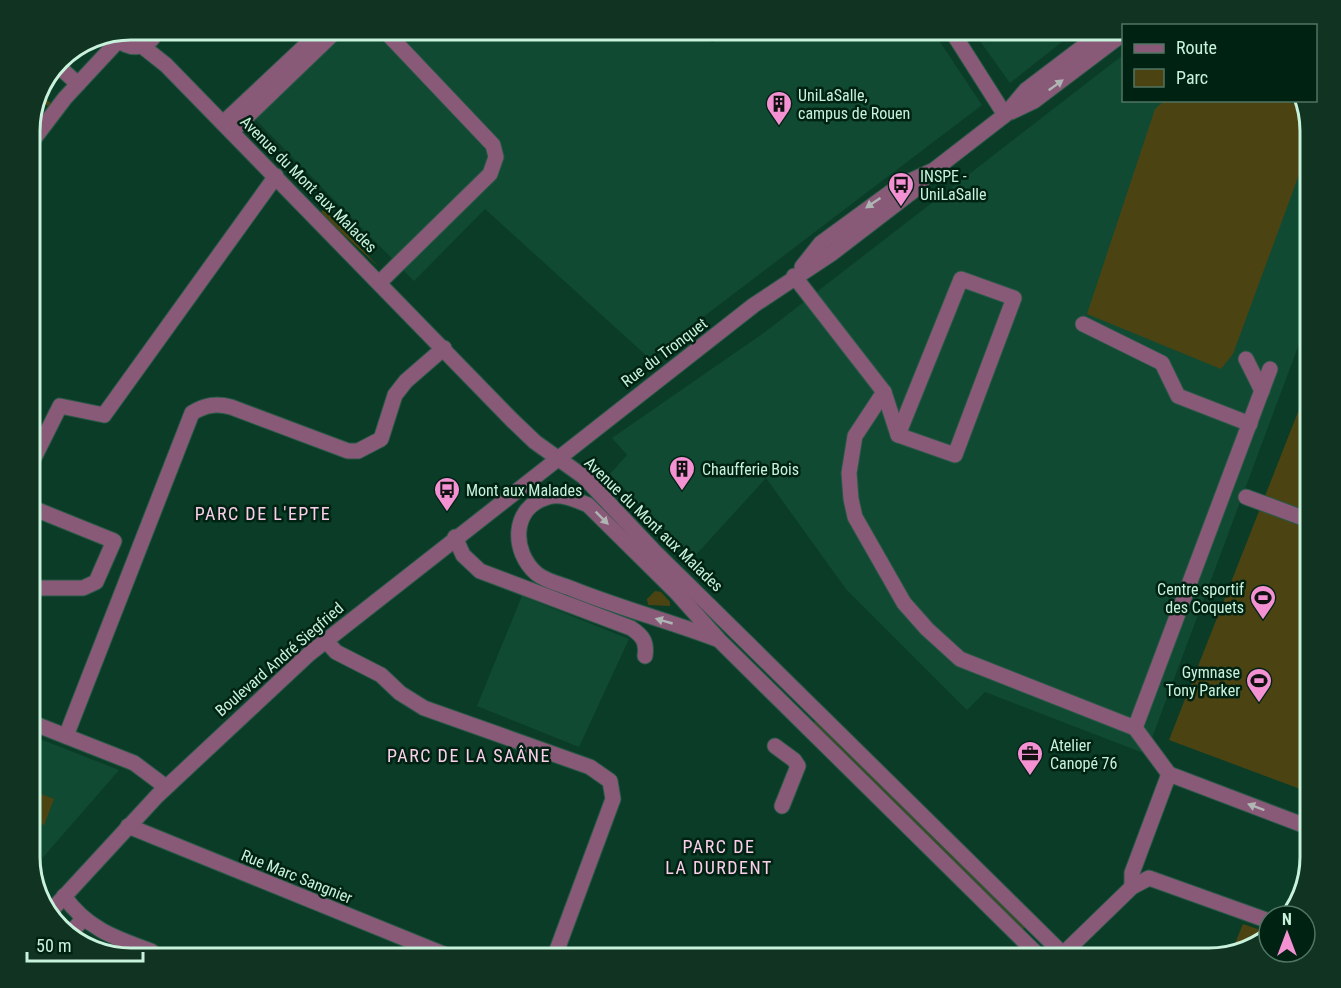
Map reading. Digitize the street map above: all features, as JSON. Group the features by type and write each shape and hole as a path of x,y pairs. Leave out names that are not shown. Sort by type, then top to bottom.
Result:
{"street":[{"path":"120,41 132,47 147,40"},
{"name":"Avenue du Mont aux Malades","path":"152,40 166,65 521,429 588,481 654,551 1057,948"},
{"path":"227,127 312,40"},
{"path":"227,127 326,40"},
{"path":"380,282 490,174 496,157 494,145 394,40"},
{"path":"957,40 1005,115"},
{"name":"Rue du Tronquet","path":"1005,115 1026,90 1092,40"},
{"name":"Rue du Tronquet","path":"557,458 794,276 831,254 917,188 925,176 1005,115 1034,101 1115,40"},
{"path":"41,130 113,42"},
{"path":"64,71 78,84"},
{"path":"41,444 60,406 104,415 276,176"},
{"path":"794,276 884,392 898,435"},
{"path":"961,279 1014,298 955,455 898,435 961,279"},
{"path":"1083,324 1162,363 1178,396 1250,424"},
{"path":"66,736 192,413 201,407 226,405 348,451 358,452 381,439 395,395 406,381 444,348"},
{"path":"1246,359 1262,391"},
{"path":"1135,728 1270,369"},
{"path":"884,392 855,436 849,473 851,499 855,517 904,603 927,629 960,659 1135,728 1169,774 1300,824"},
{"name":"Boulevard André Siegfried","path":"55,906 128,826 243,713 326,641 557,458"},
{"path":"1246,496 1300,517"},
{"path":"719,640 621,609 540,576 525,562 518,543 520,524 530,507 549,497 570,498 588,505 676,593 719,640 1031,948"},
{"path":"41,511 114,541 96,582 82,588 41,588"},
{"path":"455,537 463,555 480,571 631,628 641,635 646,644 645,656"},
{"path":"326,641 336,652 381,675 400,693 424,708 590,767 610,780 613,799 558,948"},
{"path":"41,726 134,763 145,769 166,788"},
{"path":"775,746 794,760 798,766 782,806"},
{"path":"1132,887 1132,873 1169,774"},
{"name":"Rue Marc Sangnier","path":"128,826 412,948"},
{"path":"1073,948 1132,887 1149,878 1257,917"},
{"path":"64,896 83,919 125,942 142,948"},
{"path":"75,928 83,919"}],"shaded area":[{"path":"336,40 710,40 712,43 716,40 939,40 982,105 649,358 485,209 414,281 254,118"},
{"path":"979,40 1064,40 1010,83"},
{"path":"1122,56 1122,102 1295,102 1300,119 1300,341 1146,754 985,692 967,710 846,589 766,478 693,558 610,474 627,455 612,438 765,332"},
{"path":"522,596 629,639 579,747 477,706"},
{"path":"41,739 119,770 41,860"}],"green space":[{"path":"46,99 52,104 49,107 45,104"},
{"path":"1163,102 1289,102 1296,104 1300,119 1300,172 1233,354 1221,369 1087,314 1155,109"},
{"path":"324,209 380,268 320,213"},
{"name":"Centre sportif des Coquets","path":"1300,407 1300,789 1169,740"},
{"path":"655,591 661,592 670,602 670,606 648,605 647,599"},
{"path":"816,720 1026,926 1022,930 814,723"},
{"path":"41,794 54,799 44,825 41,824"},
{"path":"1243,924 1257,929 1257,934 1235,943"}],"place":[{"name":"UniLaSalle, campus de Rouen","path":"779,127"},
{"name":"INSPE - UniLaSalle","path":"901,208"},
{"name":"Chaufferie Bois","path":"682,492"},
{"name":"Mont aux Malades","path":"447,513"},
{"name":"Centre sportif des Coquets","path":"1263,621"},
{"name":"Gymnase Tony Parker","path":"1259,704"},
{"name":"Atelier Canopé 76","path":"1030,777"}],"district":[{"name":"PARC DE L'EPTE","path":"263,514"},
{"name":"PARC DE LA SAÂNE","path":"469,756"},
{"name":"PARC DE LA DURDENT","path":"719,857"}]}
